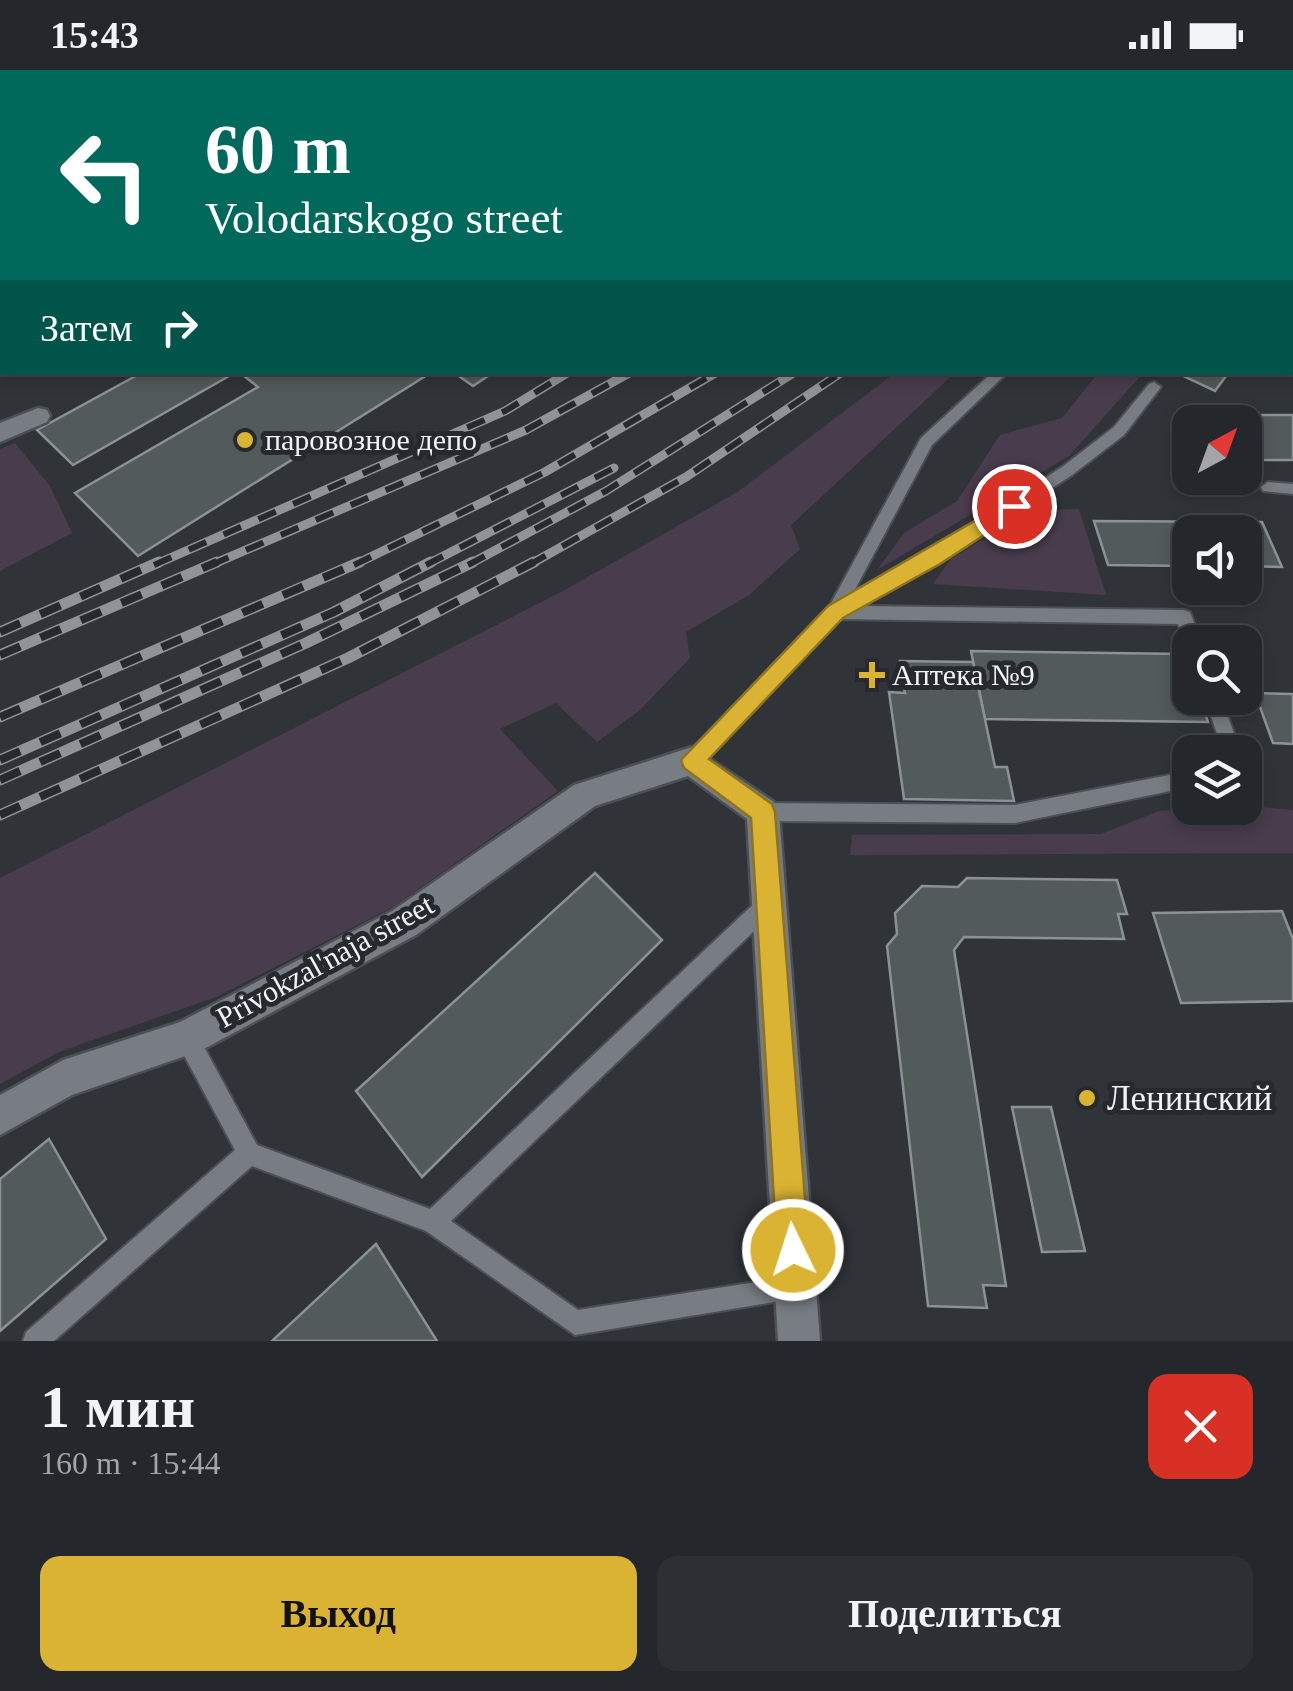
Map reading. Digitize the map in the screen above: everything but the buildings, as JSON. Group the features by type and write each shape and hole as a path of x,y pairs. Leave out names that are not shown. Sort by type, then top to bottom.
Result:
{"street":[{"path":"0,433 38,416"},
{"path":"692,760 763,812 799,1341"},
{"name":"Privokzal'naja street","path":"0,1116 63,1079 187,1038 404,923 586,796 692,760"}],"lane":[{"path":"692,760 836,612 926,442 999,375"},
{"path":"836,612 933,558 1068,470 1118,431 1154,387"},
{"path":"1268,487 1293,489"},
{"path":"836,612 1184,617 1187,625"},
{"path":"763,812 1015,814 1172,783"},
{"path":"433,1222 767,905"},
{"path":"187,1038 249,1153 433,1222 575,1323 796,1288"},
{"path":"35,1341 249,1153"}],"shaded area":[{"path":"892,375 953,375 791,525 800,549 749,595 686,632 690,658 640,710 597,742 556,703 500,729 558,791 393,907 216,997 59,1052 0,1084 0,878 565,590 739,491"},
{"path":"1096,375 1141,375 1069,456 877,570 904,533 957,501 1000,435 1062,418"},
{"path":"15,443 50,486 72,533 0,571 0,449"},
{"path":"1079,509 1106,595 933,584 951,559 1029,510"},
{"path":"1262,807 1293,810 1293,853 850,855 852,835 1101,834 1159,811 1172,810 1172,825 1262,825"}],"railway":[{"path":"154,565 505,411 564,375"},
{"path":"211,565 526,430 626,375"},
{"path":"354,565 545,472 712,375"},
{"path":"468,565 606,491 790,375"},
{"path":"529,565 686,477 838,375"},
{"path":"426,565 614,468"},
{"path":"0,632 159,562"},
{"path":"0,655 217,562"},
{"path":"0,717 360,562"},
{"path":"0,760 334,612 431,562"},
{"path":"0,780 306,643 473,562"},
{"path":"0,815 348,658 534,562"}],"place":[{"name":"паровозное депо","path":"245,440"},
{"name":"Аптека №9","path":"872,675"},
{"name":"Ленинский","path":"1087,1098"}],"route":[{"path":"793,1250 763,812 692,760 836,612 933,558 1014,506"}]}
